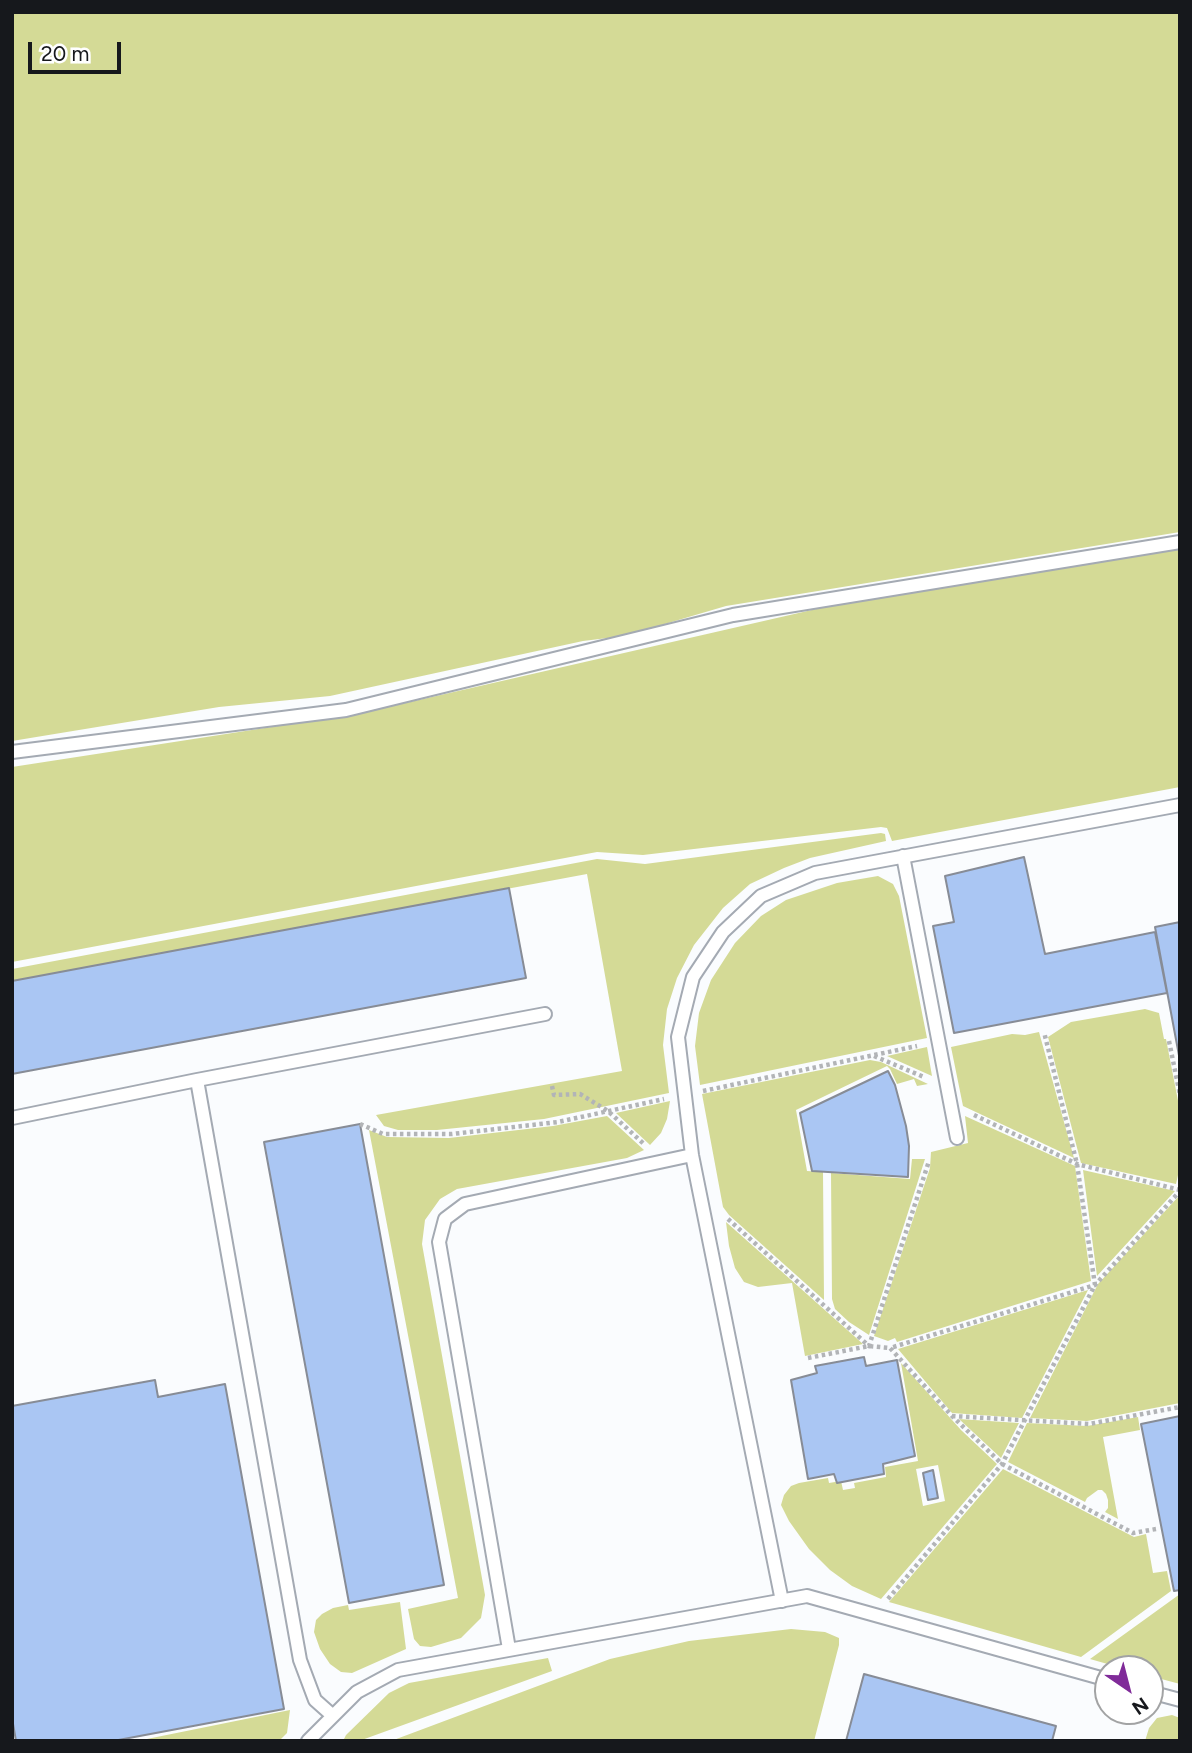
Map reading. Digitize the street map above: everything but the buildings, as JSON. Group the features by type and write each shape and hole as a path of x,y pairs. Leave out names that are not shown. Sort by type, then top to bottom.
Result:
{"lane":[{"path":"12,752 346,710 733,615 1180,542"},
{"path":"782,1601 692,1155 678,1038 693,977 723,932 761,896 815,873 1180,805"},
{"path":"903,856 957,1138"},
{"path":"12,1118 545,1014"},
{"path":"197,1080 300,1660 315,1700 333,1716"},
{"path":"509,1649 439,1242 445,1219 465,1204 692,1155"},
{"path":"308,1741 357,1692 398,1670 807,1596 1094,1676"}],"path":[{"path":"1044,1032 1077,1164 1095,1285"},
{"path":"360,1124 383,1134 452,1133 558,1122 939,1041"},
{"path":"1169,1041 1180,1095"},
{"path":"873,1055 947,1087"},
{"path":"552,1086 554,1095 580,1094 608,1111 663,1161"},
{"path":"875,1615 1002,1464 1095,1285 1180,1190 1077,1164 951,1104"},
{"path":"869,1346 929,1161"},
{"path":"700,1195 869,1346"},
{"path":"808,1358 869,1346 890,1348 1095,1285"},
{"path":"890,1348 952,1416 1002,1464 1133,1533 1156,1529"},
{"path":"952,1416 1089,1424 1180,1407"}],"green space":[{"path":"12,12 1180,12 1180,532 726,606 624,636 583,641 330,696 219,707 12,741"},
{"path":"1180,543 1180,787 892,841 887,828 881,827 643,855 597,852 12,962 12,767 362,713 851,601"},
{"path":"885,834 886,841 810,858 750,884 723,908 694,945 677,978 667,1009 663,1045 669,1093 544,1119 437,1130 398,1130 384,1126 376,1115 622,1071 587,874 12,981 12,969 597,859 645,864"},
{"path":"878,876 893,884 899,896 927,1038 700,1085 695,1046 699,1013 711,980 735,943 761,916 786,900 837,883"},
{"path":"1145,1009 1159,1013 1180,1111 1180,1166 1176,1184 1081,1163 1048,1037 1071,1022"},
{"path":"1039,1032 1074,1158 963,1106 951,1047 1012,1034"},
{"path":"927,1047 932,1076 887,1056"},
{"path":"870,1060 881,1062 928,1084 917,1086 914,1079 897,1084 887,1066 796,1110 807,1171 823,1172 824,1300 723,1207 702,1094"},
{"path":"670,1101 661,1133 650,1145 616,1113"},
{"path":"607,1116 644,1150 627,1158 457,1189 440,1199 425,1220 422,1244 485,1595 481,1618 461,1638 431,1647 420,1646 414,1639 408,1609 458,1598 369,1130 387,1137 449,1138 553,1126"},
{"path":"965,1116 1075,1166 1091,1281 897,1342 895,1338 888,1341 874,1336 930,1168 931,1152 968,1143"},
{"path":"912,1159 925,1159 869,1335 835,1309 832,1299 831,1173 910,1179"},
{"path":"1083,1170 1175,1191 1097,1276"},
{"path":"1179,1196 1180,1403 1087,1421 1030,1418 1098,1284"},
{"path":"726,1222 863,1344 805,1356 792,1283 758,1287 744,1282 735,1268"},
{"path":"1088,1290 1022,1418 952,1413 898,1349"},
{"path":"901,1363 961,1430 997,1464 881,1599 852,1586 830,1570 809,1549 781,1505 791,1486 799,1483 828,1478 829,1483 841,1481 843,1490 855,1488 854,1483 886,1477 885,1467 918,1461","holes":["938,1465 945,1501 923,1506 916,1469"]},
{"path":"1138,1417 1140,1430 1103,1437 1118,1519 1105,1512 1108,1500 1102,1490 1098,1490 1085,1502 1008,1462 1027,1423 1087,1426"},
{"path":"959,1419 1019,1423 1001,1458"},
{"path":"1003,1469 1134,1537 1146,1534 1153,1573 1167,1571 1171,1591 1081,1657 889,1602"},
{"path":"1180,1594 1180,1684 1164,1680 1164,1655 1096,1655"},
{"path":"400,1602 406,1649 352,1673 341,1672 330,1664 320,1649 314,1632 316,1620 322,1614 348,1605 349,1610"},
{"path":"791,1629 825,1632 839,1638 814,1741 391,1741 610,1659 689,1641"},
{"path":"548,1658 552,1671 359,1741 343,1741 389,1693 409,1683"},
{"path":"290,1710 287,1733 279,1741 137,1741"},
{"path":"1172,1715 1180,1718 1180,1741 1145,1741 1151,1725 1164,1725 1164,1717"}]}
